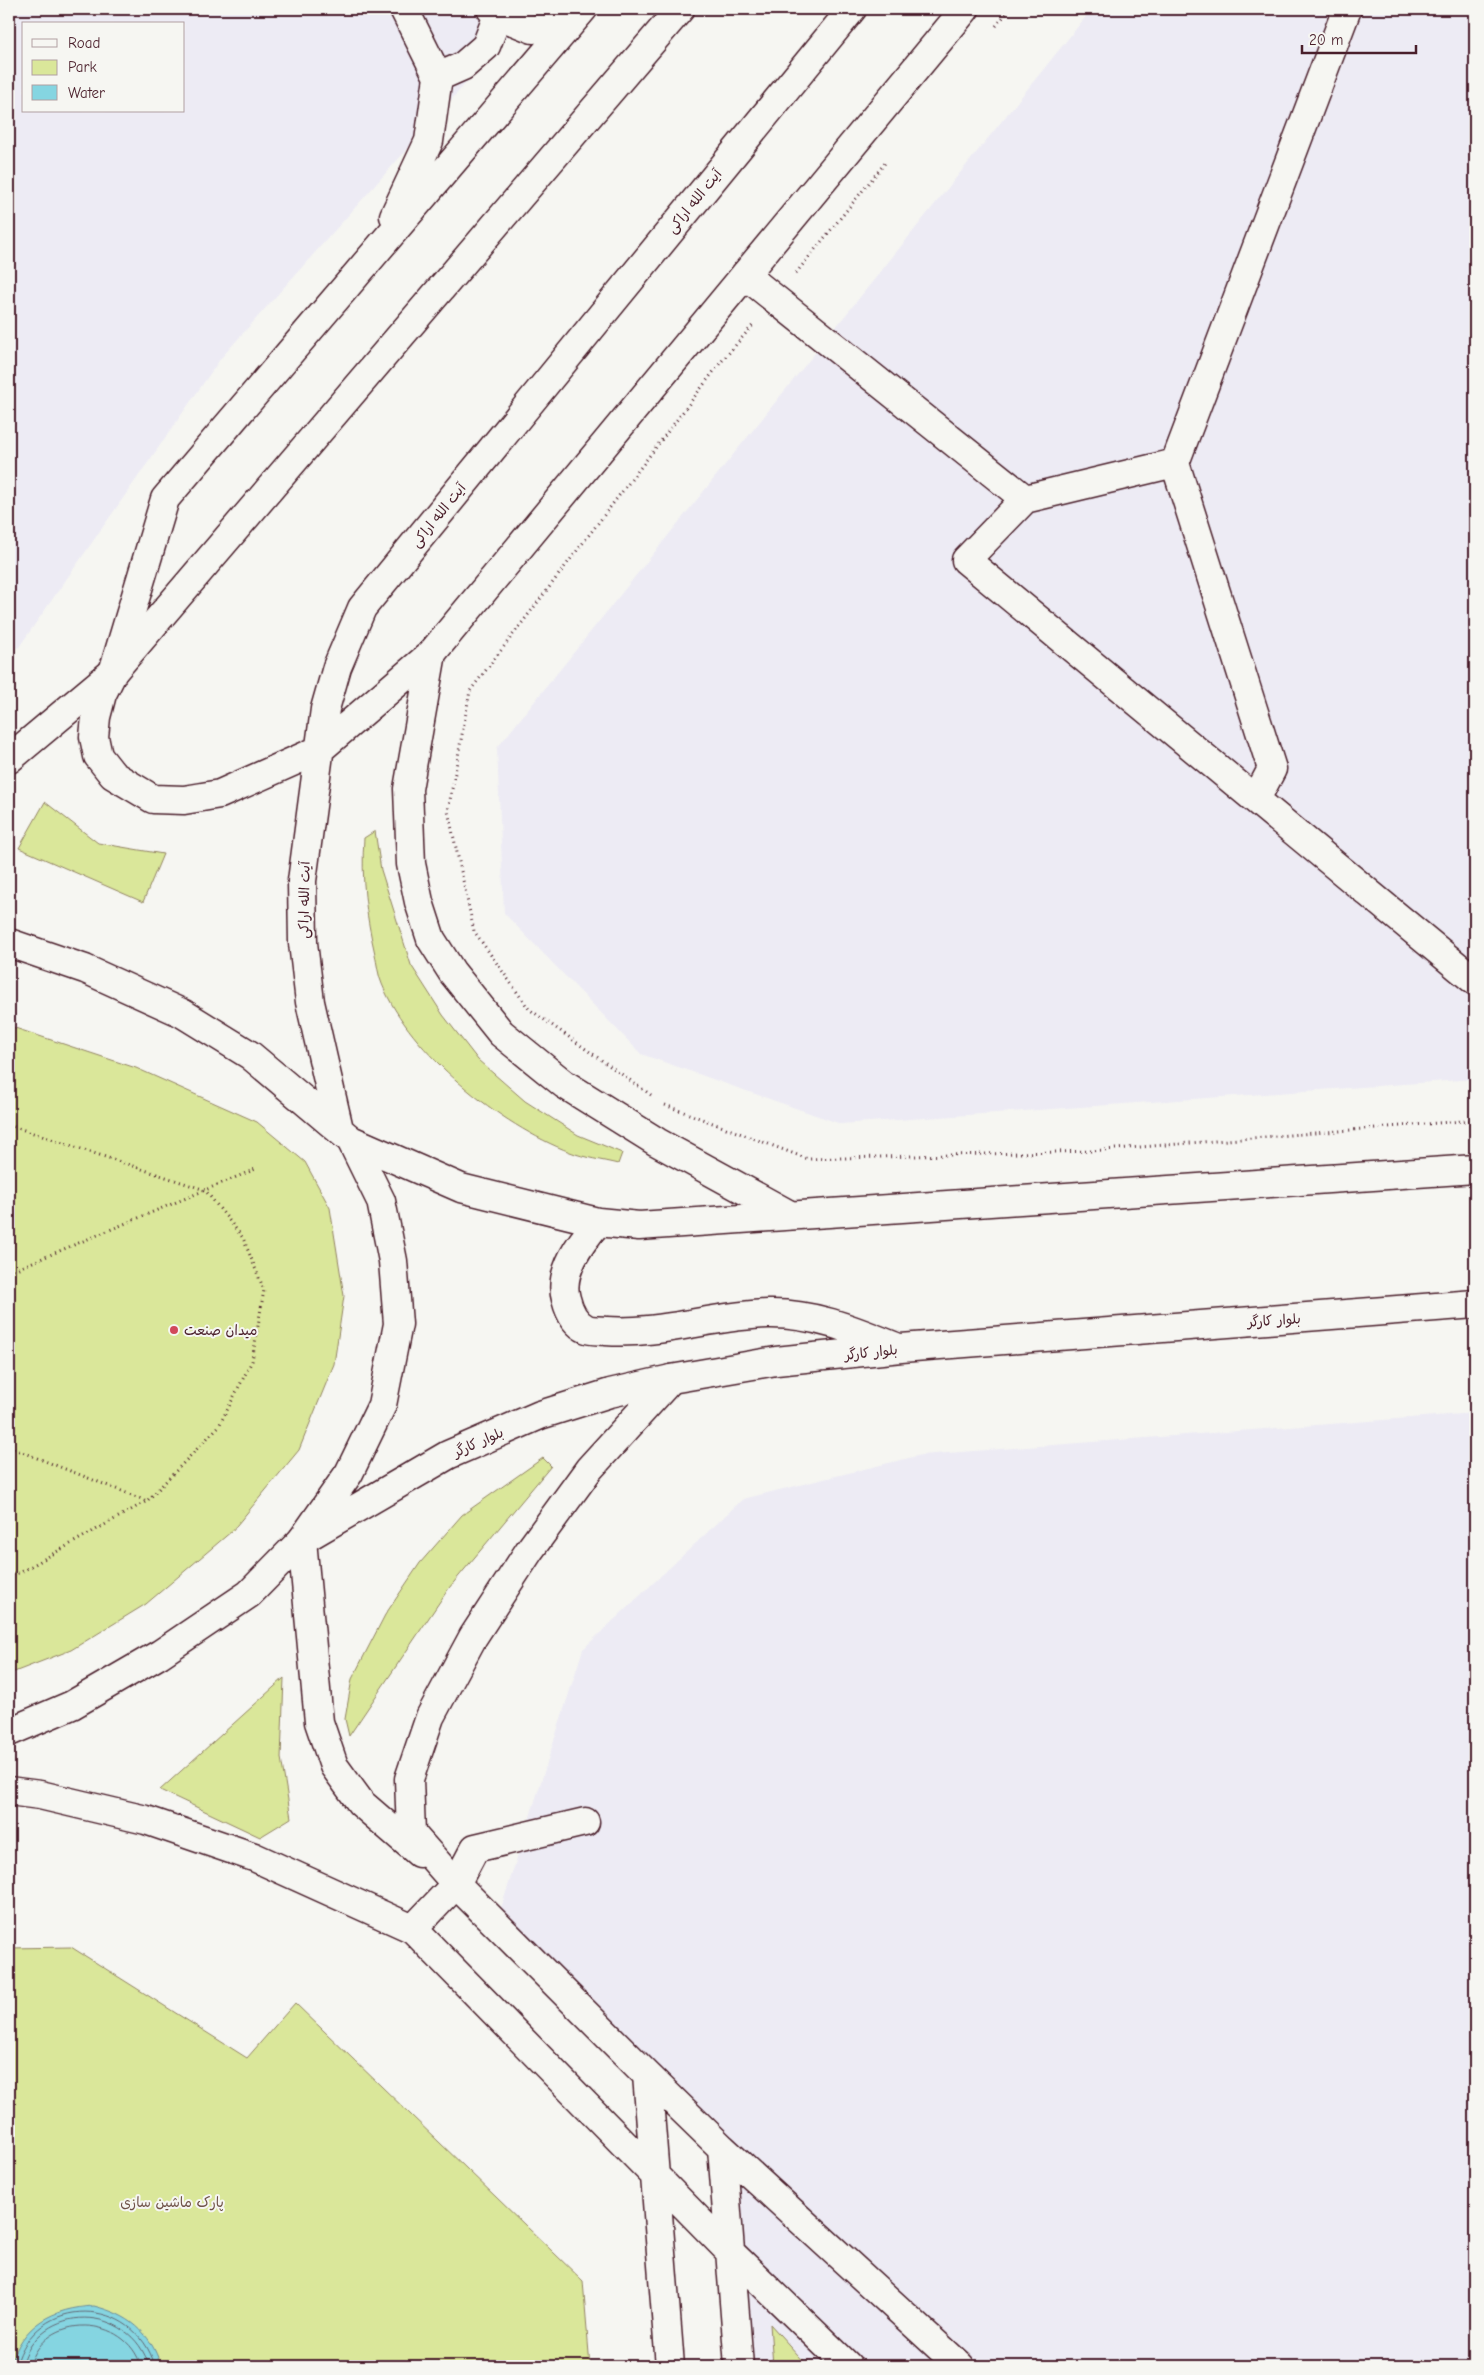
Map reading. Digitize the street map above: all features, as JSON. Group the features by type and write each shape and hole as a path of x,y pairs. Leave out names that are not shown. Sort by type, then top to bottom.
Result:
{"main road":[{"path":"379,248 430,141 438,78 404,9"},
{"path":"9,759 113,672 680,9"},
{"name":"آیت الله اراکی","path":"345,1134 310,1002 303,943 302,881 325,709 337,667 362,608 852,9"},
{"path":"577,16 165,499 113,672 102,694 96,718 94,737 98,756 113,776 152,799 184,800 220,794 265,776 319,750 432,653 965,9"},
{"path":"1256,799 1272,769 1174,463 1347,9"},
{"path":"438,78 463,66 486,46 495,12 533,28 577,16"},
{"path":"745,275 1025,499"},
{"path":"1174,463 1025,499 966,560 1475,981"},
{"path":"432,653 408,789 411,864 419,902 431,939 452,972 501,1033 564,1084 657,1142 790,1215"},
{"path":"9,943 85,969 182,1012 250,1055 345,1134 461,1188 598,1222 639,1226 1475,1169"},
{"path":"9,1732 72,1705 160,1654 249,1594 302,1540 349,1473 382,1405 398,1324 394,1261 381,1201 345,1134"},
{"path":"598,1222 583,1239 573,1258 563,1291 572,1316 576,1322 587,1329 641,1331 768,1314 810,1317 839,1325 900,1348"},
{"name":"بلوار کارگر","path":"302,1540 448,1455 540,1415 610,1393 671,1379 776,1362 900,1348 1475,1304"},
{"path":"671,1379 589,1470 529,1551 472,1637 430,1717 409,1779 411,1833 456,1884 722,2148 960,2366"},
{"path":"302,1540 319,1722 334,1766 361,1803 456,1884"},
{"path":"9,1791 40,1795 155,1823 254,1857 413,1928 656,2174 731,2253 848,2366"},
{"path":"413,1928 456,1884 475,1848 585,1822"},
{"path":"647,2075 670,2366"},
{"path":"722,2148 739,2366"}],"path":[{"path":"991,32 1010,9"},
{"path":"656,1098 529,1008 474,931 448,811 470,691 721,362 775,299 886,161"},
{"path":"664,1104 808,1159 1090,1150 1475,1120"},
{"path":"9,1126 205,1190 243,1238 264,1290 252,1361 219,1426 147,1501 19,1573 9,1575"},
{"path":"9,1272 258,1168"},
{"path":"9,1447 147,1501"}],"shaded area":[{"path":"9,9 532,9 221,358 19,647 9,650"},
{"path":"1092,9 1475,9 1475,1079 841,1124 641,1054 504,913 497,748"},
{"path":"1475,1413 1475,2366 749,2366 728,2140 496,1924 583,1649 743,1499 921,1455"}],"green space":[{"path":"45,802 98,843 163,854 143,902 19,848"},
{"path":"375,831 381,870 411,965 443,1015 478,1060 525,1101 578,1135 622,1153 618,1164 570,1152 543,1140 515,1124 488,1106 461,1084 413,1036 395,1010 382,984 369,925 365,896 363,853 364,838"},
{"name":"میدان صنعت","path":"9,1026 136,1068 257,1122 305,1162 330,1208 344,1296 334,1364 299,1450 232,1531 146,1604 71,1650 9,1674"},
{"path":"543,1458 551,1466 449,1588 349,1736 345,1719 352,1679 385,1615 420,1563 462,1515"},
{"path":"284,1678 281,1758 291,1818 260,1837 160,1790"},
{"name":"پارک ماشین سازی","path":"71,1947 247,2058 295,2003 583,2281 590,2366 9,2366 9,1948"},
{"path":"770,2324 808,2366 773,2366"}],"water":[{"path":"94,2306 118,2314 136,2326 151,2343 161,2366 11,2366 16,2351 23,2339 41,2321 66,2310"}],"place":[{"name":"میدان صنعت","path":"174,1330"}]}
